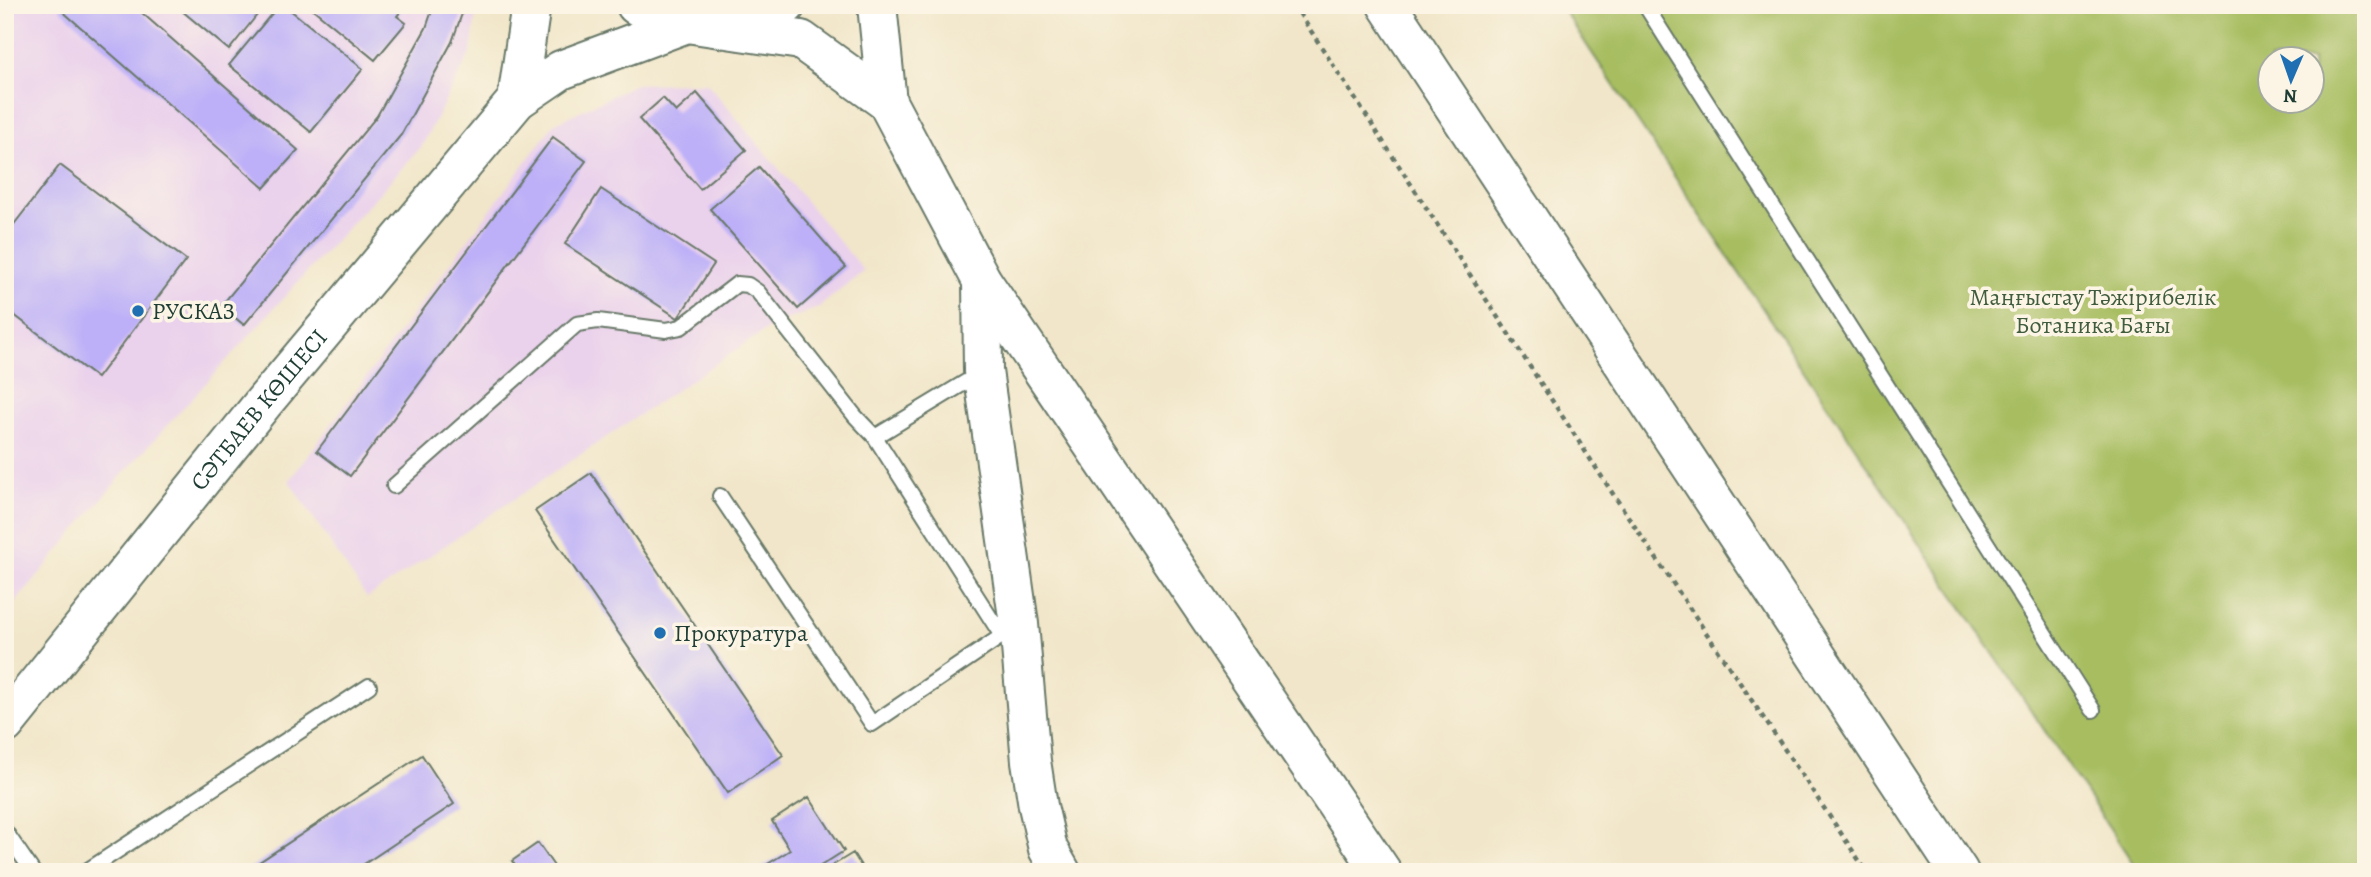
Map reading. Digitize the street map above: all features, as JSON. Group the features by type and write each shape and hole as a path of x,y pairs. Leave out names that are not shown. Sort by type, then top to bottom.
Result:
{"main road":[{"path":"517,100 531,5"},
{"path":"636,5 643,10 687,23 801,40 887,102"},
{"path":"687,23 735,23 786,5"},
{"path":"877,5 887,102 982,281 1382,872"},
{"path":"1387,5 1959,872"},
{"name":"СӘТБАЕВ КӨШЕСІ","path":"5,724 264,402 517,100 561,70 687,23"},
{"path":"982,281 984,371 1010,630 1038,806 1048,849 1061,872"}],"lane":[{"path":"1645,5 2093,710"},
{"path":"394,486 576,324 598,321 658,330 681,327 737,284 748,285 758,292 855,416 875,437 1010,630 872,724 720,496"},
{"path":"875,437 984,371"},
{"path":"85,872 369,686"},
{"path":"5,831 33,872"}],"path":[{"path":"1294,5 1615,497 1867,872"}],"shaded area":[{"name":"РУСКАЗ","path":"18,5 477,5 471,52 421,147 122,475 5,615 5,19"},
{"path":"707,83 864,271 818,308 773,325 367,598 289,481 554,124 636,84"}],"green space":[{"name":"Маңғыстау Тәжірибелік Ботаника Бағы","path":"1560,5 2366,5 2366,872 2139,872"}],"building":[{"path":"63,5 133,5 298,150 264,188 60,9"},
{"path":"175,5 245,5 257,15 229,50"},
{"path":"279,5 284,5 363,69 311,132 229,65"},
{"path":"308,5 406,5 397,16 406,23 375,60"},
{"path":"434,5 465,5 452,42 401,135 244,325 221,306 377,116 426,28"},
{"path":"697,93 746,150 700,189 639,119 663,98 676,112"},
{"path":"553,137 586,161 350,476 317,451"},
{"path":"60,165 186,260 97,378 5,308 5,236"},
{"path":"759,167 846,267 798,309 710,209"},
{"path":"601,189 714,264 678,318 565,244"},
{"name":"Прокуратура","path":"591,473 783,755 728,793 535,511"},
{"path":"422,755 454,804 352,872 244,872"},
{"path":"809,797 844,851 811,872 755,872 790,850 772,821"},
{"path":"538,843 558,872 520,872 512,861"},
{"path":"853,853 865,872 822,872"}],"place":[{"name":"РУСКАЗ","path":"138,311"},
{"name":"Прокуратура","path":"660,633"}]}
